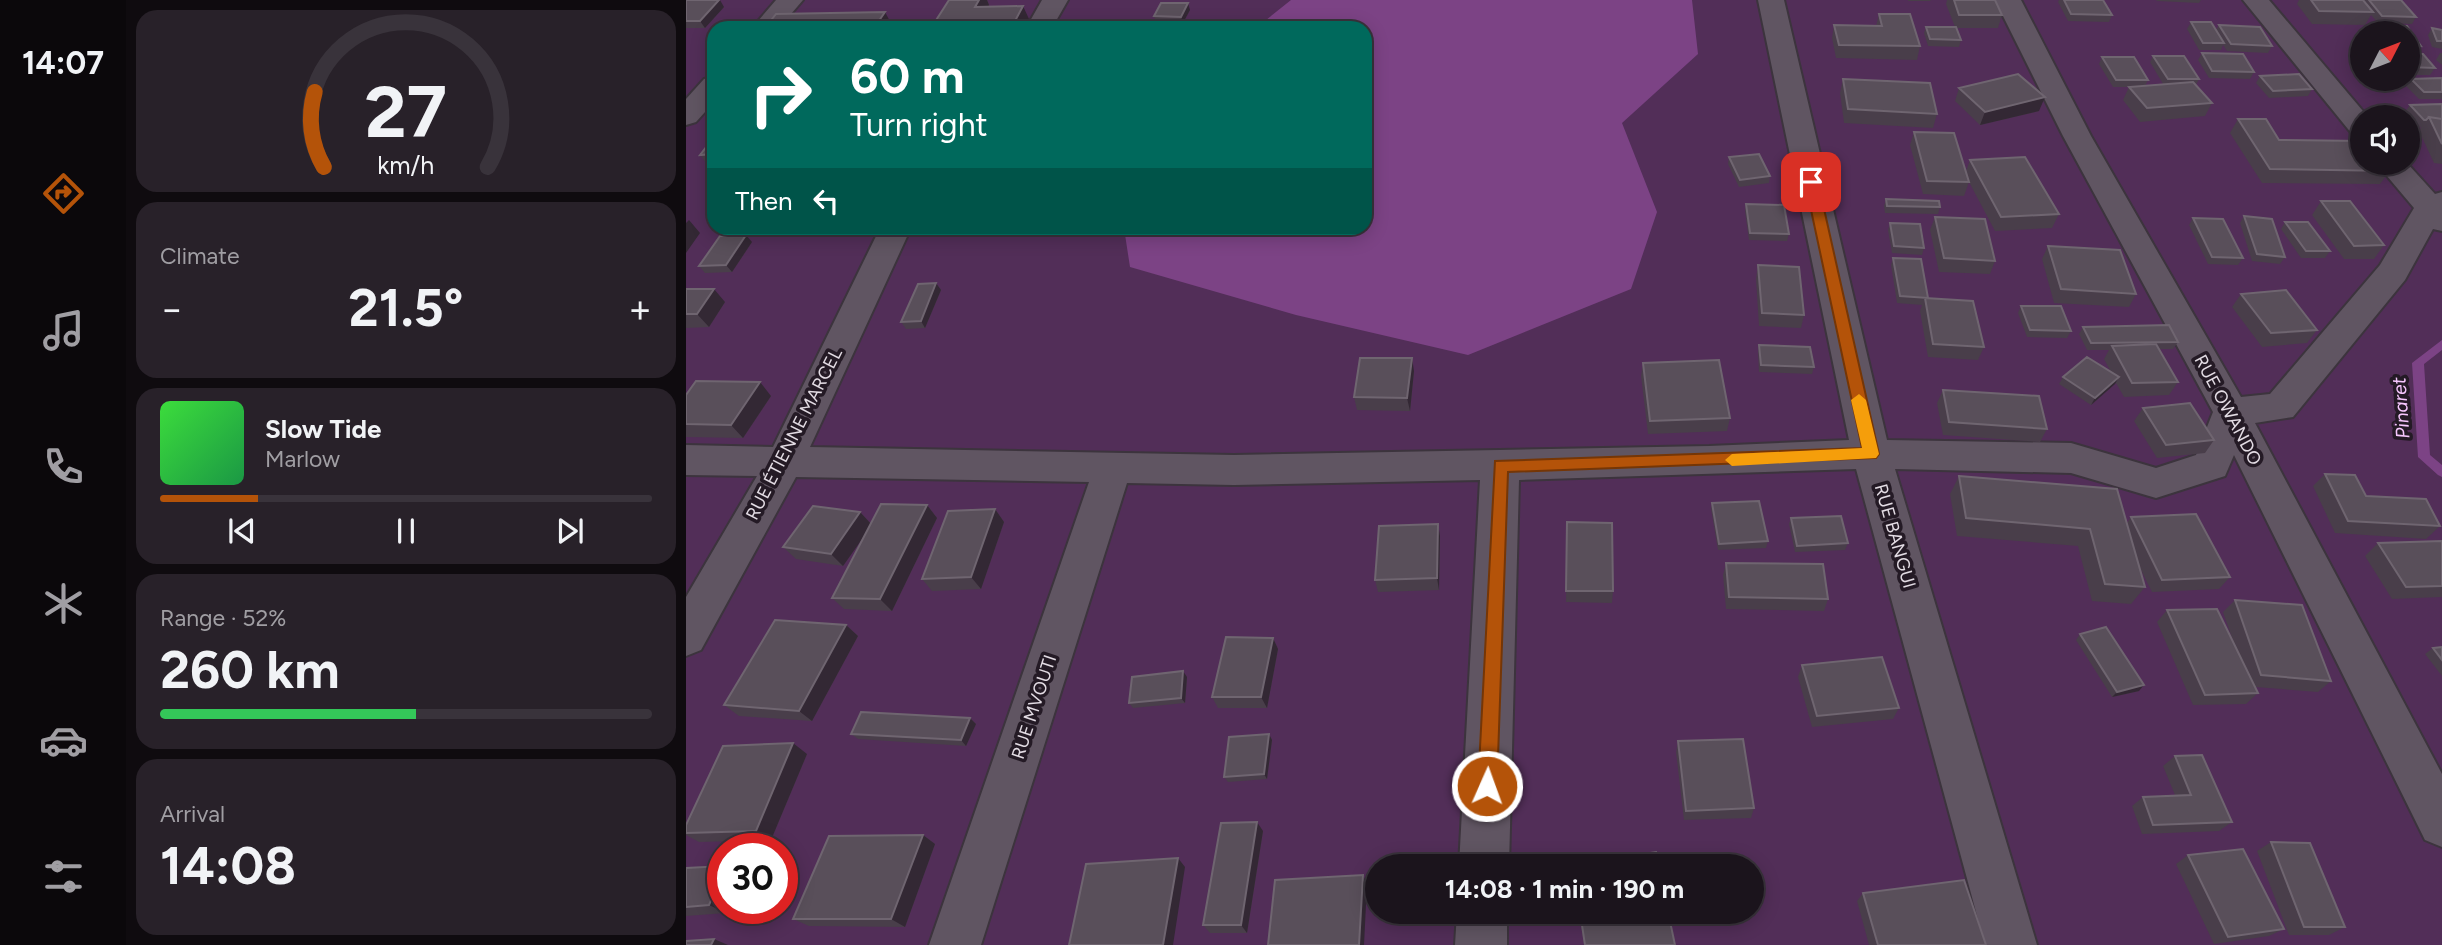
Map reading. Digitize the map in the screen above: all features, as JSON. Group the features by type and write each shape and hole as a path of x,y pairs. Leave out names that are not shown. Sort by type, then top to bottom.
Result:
{"street":[{"path":"771,21 790,0"},
{"path":"1043,21 1055,0"},
{"name":"RUE BANGUI","path":"1771,0 1871,454 2011,945"},
{"name":"RUE OWANDO","path":"2008,0 2077,136 2231,412 2442,823"},
{"path":"2256,0 2350,114"},
{"path":"695,109 707,94"},
{"path":"686,460 1112,470 1500,466 1871,454 2071,458 2155,483 2211,465 2231,412 2280,407 2393,272 2438,211 2403,175"},
{"name":"RUE ÉTIENNE MARCEL","path":"686,637 785,461 892,235"},
{"path":"1484,854 1500,466"},
{"name":"RUE MVOUTI","path":"955,945 1112,470"},
{"path":"1481,945 1482,924"}],"shaded area":[{"path":"686,0 2442,0 2442,945 686,945"},
{"path":"1291,0 1692,0 1698,54 1622,123 1657,212 1631,289 1468,355 1296,315 1130,267 1125,235 1372,235 1372,21 1265,21"}],"building":[{"path":"686,0 719,0 700,21 686,21"},
{"path":"949,0 979,0 975,7 1023,6 1015,21 936,21"},
{"path":"1954,0 1995,0 2002,15 1959,15"},
{"path":"2064,0 2103,0 2112,15 2071,14"},
{"path":"2311,0 2363,0 2373,12 2319,11"},
{"path":"2369,0 2401,0 2416,17 2382,16"},
{"path":"1161,3 1188,3 1181,17 1154,16"},
{"path":"885,12 879,21 770,21 776,14"},
{"path":"1879,14 1910,14 1920,46 1839,45 1834,25 1882,26"},
{"path":"2191,22 2211,22 2224,43 2203,43"},
{"path":"2219,25 2260,27 2272,46 2231,44"},
{"path":"1926,27 1956,27 1961,40 1930,39"},
{"path":"2432,28 2442,30 2442,41 2437,41"},
{"path":"2202,53 2243,54 2254,72 2212,71"},
{"path":"2420,54 2423,54 2435,68 2420,67"},
{"path":"2153,56 2184,56 2199,79 2168,79"},
{"path":"2102,57 2134,57 2148,80 2116,80"},
{"path":"2018,74 2045,97 1985,112 1959,88"},
{"path":"2299,74 2312,89 2273,91 2260,76"},
{"path":"2442,78 2442,92 2424,92 2420,88 2420,79"},
{"path":"1843,79 1930,83 1937,114 1848,109"},
{"path":"2193,82 2212,103 2147,108 2129,87"},
{"path":"2442,104 2442,119 2429,117 2424,120 2420,116 2420,105 2410,105"},
{"path":"2429,117 2442,119 2442,144"},
{"path":"2238,119 2266,119 2279,140 2350,141 2350,170 2270,169"},
{"path":"1914,132 1954,133 1969,182 1927,181"},
{"path":"1759,154 1770,176 1740,180 1729,157"},
{"path":"2025,157 2059,214 2001,217 1970,160"},
{"path":"1886,199 1939,201 1940,207 1887,206"},
{"path":"2321,201 2350,201 2384,245 2354,246"},
{"path":"1746,204 1784,205 1789,234 1750,233"},
{"path":"2244,216 2272,219 2285,257 2257,254"},
{"path":"1935,217 1985,219 1995,261 1944,258"},
{"path":"2193,218 2223,219 2243,258 2212,257"},
{"path":"2285,222 2308,222 2330,251 2306,251"},
{"path":"1890,223 1920,224 1924,248 1894,246"},
{"path":"746,235 726,265 699,266 720,236"},
{"path":"2048,246 2120,250 2136,294 2061,289"},
{"path":"1893,258 1921,259 1928,298 1900,296"},
{"path":"1758,265 1799,267 1804,315 1762,313"},
{"path":"936,283 921,321 901,322 918,284"},
{"path":"686,289 714,289 697,314 686,314"},
{"path":"2286,290 2317,330 2271,333 2241,294"},
{"path":"1925,298 1973,301 1984,347 1933,344"},
{"path":"2021,306 2061,306 2071,331 2030,330"},
{"path":"2169,325 2178,342 2091,343 2083,327"},
{"path":"2156,344 2178,382 2132,383 2112,346"},
{"path":"1759,345 1810,347 1814,367 1761,365"},
{"path":"2087,357 2119,377 2095,398 2063,377"},
{"path":"1360,358 1412,358 1407,398 1354,397"},
{"path":"1719,360 1730,418 1650,421 1643,363"},
{"path":"696,381 760,382 731,425 686,424 686,395"},
{"path":"1943,390 2039,396 2047,429 1949,422"},
{"path":"2190,403 2214,440 2166,445 2143,408"},
{"path":"2325,474 2355,475 2366,496 2426,499 2440,526 2348,521"},
{"path":"1959,476 2117,489 2145,587 2105,584 2090,529 1966,518"},
{"path":"1759,501 1768,541 1719,544 1712,503"},
{"path":"881,504 927,505 880,599 832,598"},
{"path":"813,506 860,512 831,554 783,547"},
{"path":"995,509 971,577 922,579 948,511"},
{"path":"2196,514 2230,577 2162,580 2131,517"},
{"path":"1841,516 1848,543 1797,546 1791,518"},
{"path":"1567,522 1612,523 1613,591 1566,591"},
{"path":"1438,524 1437,578 1375,580 1379,526"},
{"path":"2442,541 2442,586 2406,587 2378,543"},
{"path":"1726,563 1823,564 1828,599 1729,597"},
{"path":"2235,600 2302,605 2331,681 2261,675"},
{"path":"2217,609 2258,693 2205,695 2167,610"},
{"path":"775,620 846,625 799,711 724,705"},
{"path":"2106,627 2144,685 2117,692 2080,634"},
{"path":"1226,637 1273,638 1261,697 1212,697"},
{"path":"2442,647 2442,660 2433,648"},
{"path":"1882,657 1899,708 1817,716 1802,665"},
{"path":"1183,671 1181,698 1129,703 1132,677"},
{"path":"861,712 970,718 961,740 851,734"},
{"path":"1269,734 1264,774 1224,777 1229,737"},
{"path":"1743,739 1754,808 1686,811 1678,741"},
{"path":"793,743 756,831 686,833 686,825 723,746"},
{"path":"2202,755 2232,822 2153,825 2143,797 2191,795 2175,756"},
{"path":"1257,822 1241,925 1203,925 1221,823"},
{"path":"923,835 891,919 798,919 798,907 829,836"},
{"path":"2271,842 2310,843 2345,927 2304,927"},
{"path":"2243,849 2284,929 2228,937 2188,855"},
{"path":"1178,858 1163,945 1069,945 1086,864"},
{"path":"707,867 707,905 686,907 686,868"},
{"path":"1363,875 1359,945 1268,945 1275,880"},
{"path":"1964,880 1986,945 1878,945 1863,893"},
{"path":"1582,924 1671,924 1675,945 1585,945"},
{"path":"714,939 711,945 686,945 686,941"}],"waterway":[{"name":"Pinaret","path":"2442,344 2418,363 2424,457 2442,472"}],"slow traffic":[{"path":"1732,460 1871,454 1859,400"}],"route":[{"path":"1487,786 1500,466 1871,454 1811,182"}]}
